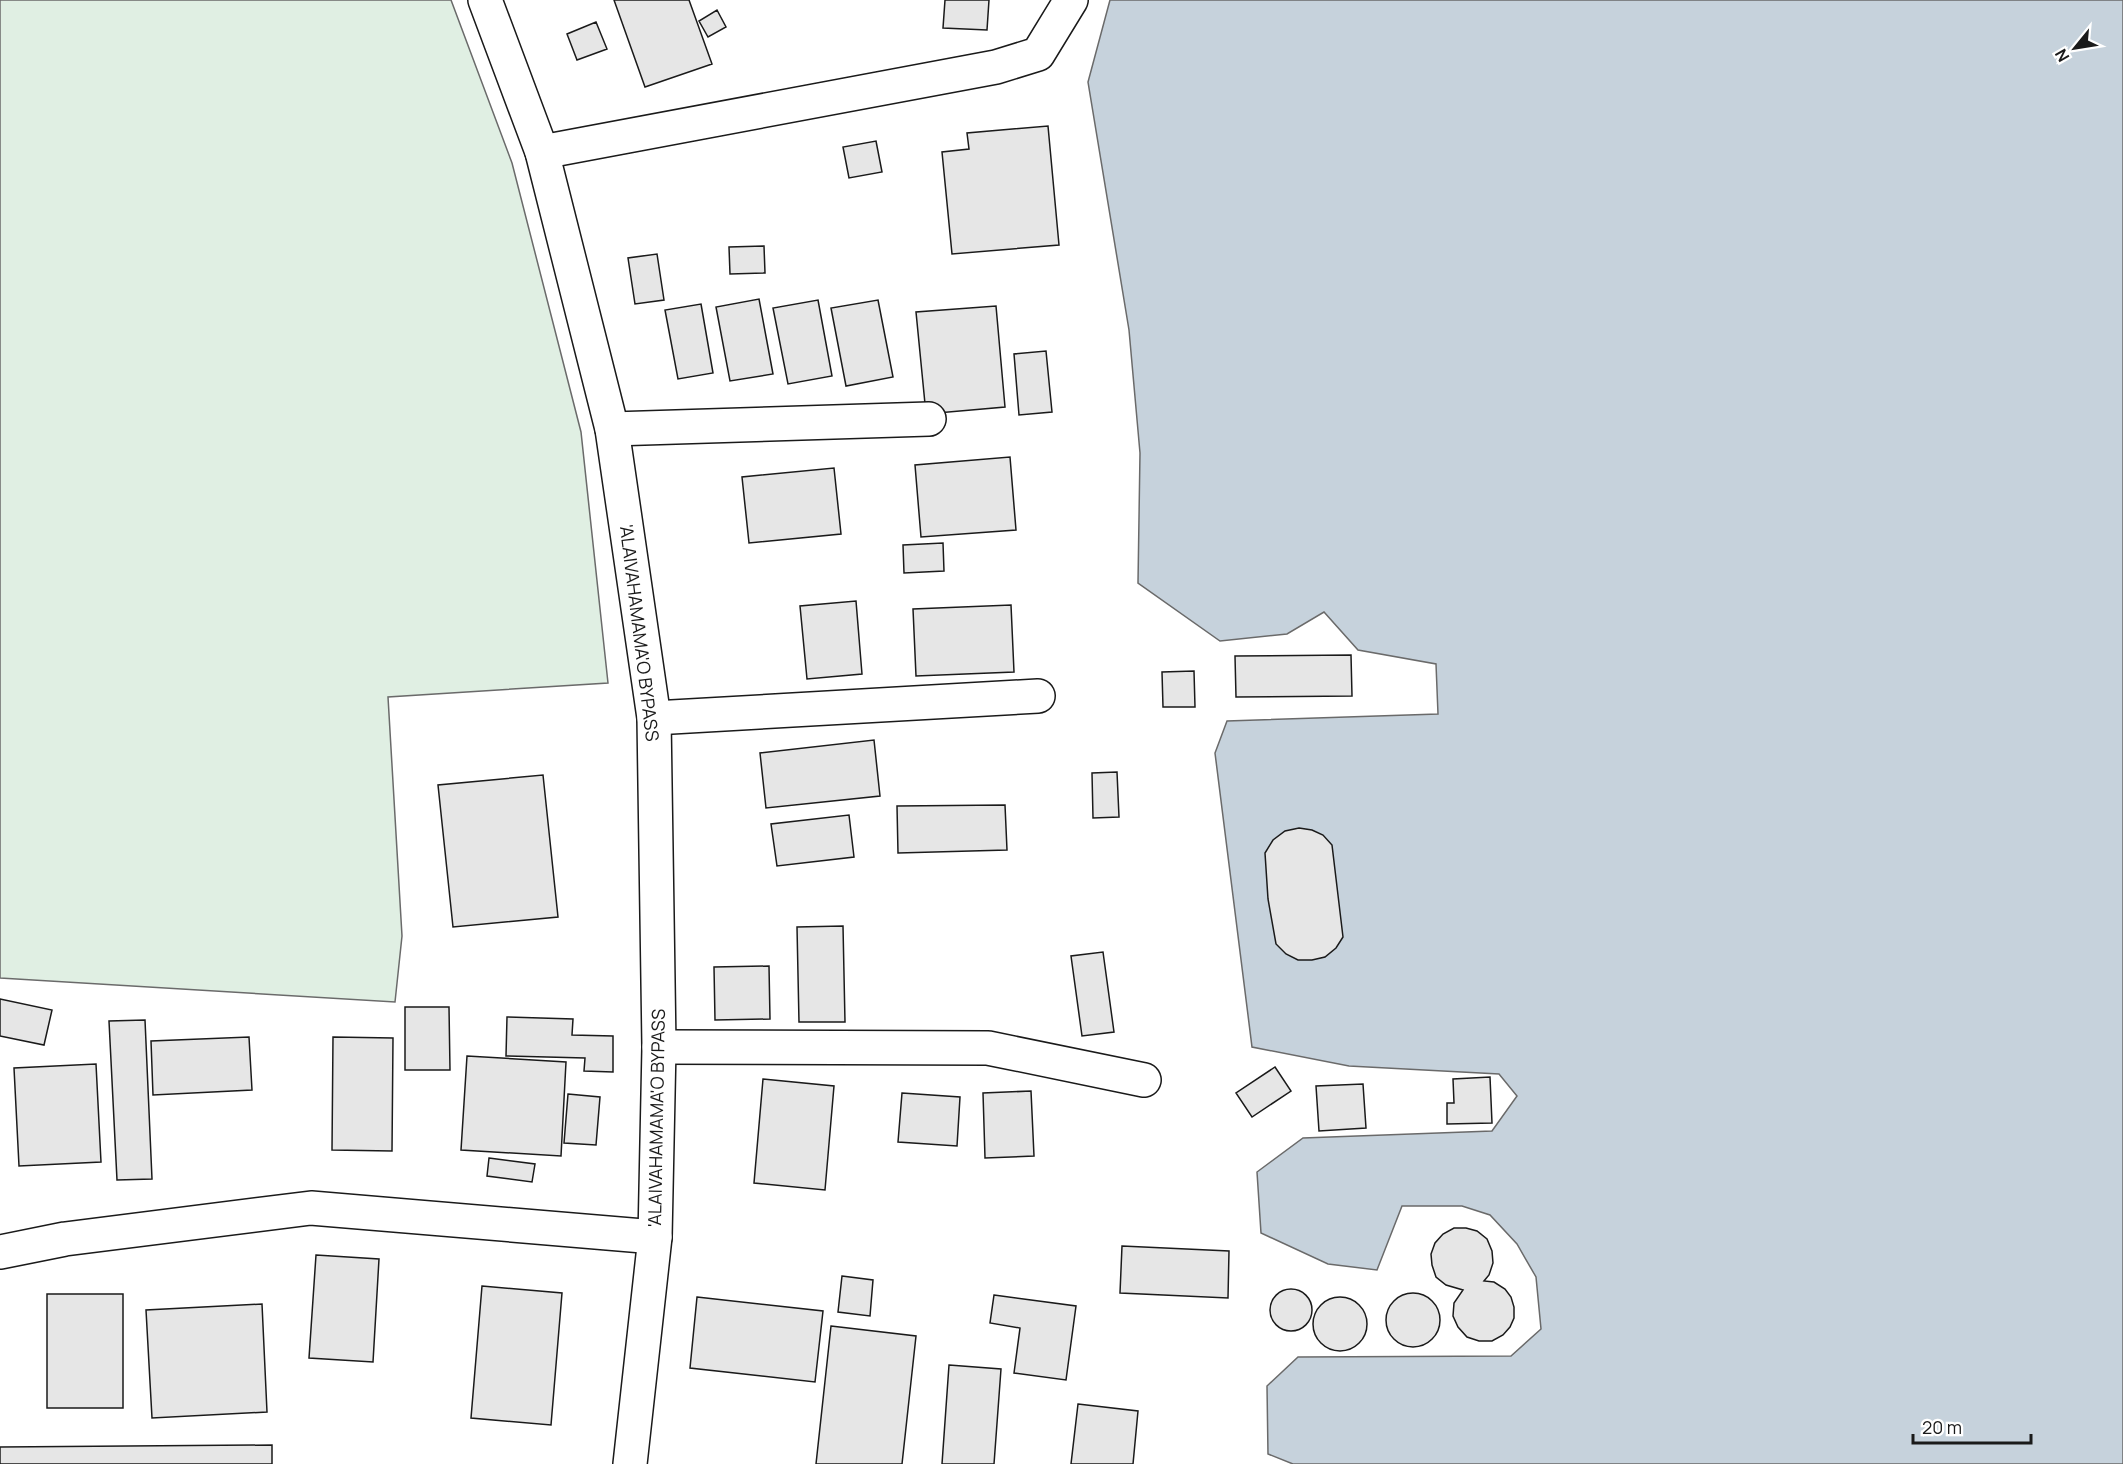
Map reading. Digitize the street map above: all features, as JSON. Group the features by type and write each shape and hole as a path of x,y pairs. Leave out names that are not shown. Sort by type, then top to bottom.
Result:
{"street":[{"name":"'ALAIVAHAMAMA'O BYPASS","path":"485,0 542,152 612,429 654,718 659,1047 655,1237 630,1464"},
{"path":"542,152 996,67 1038,54 1071,0"},
{"path":"612,429 929,419"},
{"path":"654,718 1038,696"},
{"path":"659,1047 988,1048 1144,1080"},
{"path":"0,1252 65,1239 311,1208 655,1237"}],"green space":[{"path":"0,0 451,0 512,163 581,432 608,683 388,697 402,936 395,1002 0,978"}],"shaded area":[{"path":"1110,0 2123,0 2123,1464 1293,1464 1268,1454 1267,1386 1298,1357 1511,1356 1541,1329 1536,1277 1517,1244 1490,1215 1462,1206 1402,1206 1377,1270 1328,1264 1261,1233 1257,1172 1303,1138 1492,1131 1517,1096 1499,1074 1349,1066 1252,1047 1215,753 1227,721 1438,714 1436,664 1358,650 1324,612 1287,634 1220,641 1138,583 1140,453 1129,330 1088,82"}],"building":[{"path":"614,0 689,0 712,64 645,87"},
{"path":"945,0 989,0 987,30 943,28"},
{"path":"717,10 726,27 708,37 699,21"},
{"path":"596,22 607,49 577,60 567,34"},
{"path":"1048,126 1059,245 952,254 942,152 969,149 967,133"},
{"path":"876,141 882,172 849,178 843,147"},
{"path":"764,246 765,273 730,274 729,247"},
{"path":"657,254 664,300 635,304 628,258"},
{"path":"759,299 773,374 730,381 716,307"},
{"path":"818,300 832,376 788,384 773,308"},
{"path":"878,300 893,377 846,386 831,308"},
{"path":"701,304 713,373 678,379 665,310"},
{"path":"996,306 1005,407 926,414 916,312"},
{"path":"1046,351 1052,412 1019,415 1014,354"},
{"path":"1010,457 1016,530 921,537 915,465"},
{"path":"834,468 841,534 749,543 742,477"},
{"path":"943,543 944,571 904,573 903,545"},
{"path":"856,601 862,674 807,679 800,606"},
{"path":"1011,605 1014,672 916,676 913,609"},
{"path":"1351,655 1352,696 1236,697 1235,656"},
{"path":"1194,671 1195,707 1163,707 1162,672"},
{"path":"874,740 880,796 766,808 760,753"},
{"path":"1117,772 1119,817 1093,818 1092,773"},
{"path":"543,775 558,917 453,927 438,785"},
{"path":"1005,805 1007,850 898,853 897,806"},
{"path":"849,815 854,857 777,866 771,824"},
{"path":"1299,828 1323,835 1332,845 1343,937 1336,948 1325,957 1312,960 1298,960 1286,954 1276,944 1268,899 1265,853 1273,840 1285,831"},
{"path":"843,926 845,1022 799,1022 797,927"},
{"path":"1103,952 1114,1032 1082,1036 1071,956"},
{"path":"769,966 770,1019 715,1020 714,967"},
{"path":"0,999 52,1010 44,1045 0,1036"},
{"path":"405,1007 449,1007 450,1070 405,1070"},
{"path":"507,1017 573,1019 572,1035 613,1036 613,1072 584,1071 585,1058 506,1056"},
{"path":"145,1020 152,1179 117,1180 109,1021"},
{"path":"249,1037 252,1090 153,1095 151,1041"},
{"path":"333,1037 393,1038 392,1151 332,1150"},
{"path":"467,1056 566,1062 561,1156 461,1150"},
{"path":"96,1064 101,1162 19,1166 14,1068"},
{"path":"1275,1067 1291,1091 1252,1117 1236,1093"},
{"path":"1490,1077 1492,1123 1447,1124 1447,1103 1454,1103 1453,1079"},
{"path":"763,1079 834,1086 825,1190 754,1183"},
{"path":"1363,1084 1366,1128 1319,1131 1316,1086"},
{"path":"1031,1091 1034,1156 985,1158 983,1093"},
{"path":"902,1093 960,1097 957,1146 898,1142"},
{"path":"568,1094 600,1097 596,1145 564,1143"},
{"path":"489,1158 535,1164 532,1182 487,1176"},
{"path":"1454,1228 1477,1231 1487,1239 1492,1251 1493,1263 1484,1281 1494,1282 1505,1289 1511,1297 1514,1318 1503,1335 1492,1341 1479,1341 1467,1337 1458,1327 1453,1316 1454,1303 1463,1290 1446,1285 1436,1277 1431,1254 1435,1243 1443,1234"},
{"path":"1122,1246 1229,1251 1228,1298 1120,1293"},
{"path":"316,1255 379,1259 373,1362 309,1358"},
{"path":"842,1276 873,1280 870,1316 838,1312"},
{"path":"482,1286 562,1293 551,1425 471,1418"},
{"path":"1291,1289 1299,1290 1306,1295 1311,1302 1311,1318 1306,1325 1299,1330 1291,1331 1283,1330 1276,1325 1271,1318 1270,1310 1271,1302 1276,1295 1283,1290"},
{"path":"1413,1293 1423,1295 1432,1301 1438,1310 1440,1320 1438,1330 1432,1339 1423,1345 1413,1347 1403,1345 1394,1339 1388,1330 1386,1320 1388,1310 1394,1301 1403,1295"},
{"path":"47,1294 123,1294 123,1408 47,1408"},
{"path":"994,1295 1076,1306 1066,1380 1014,1373 1020,1328 990,1323"},
{"path":"697,1297 823,1311 815,1382 690,1368"},
{"path":"1335,1297 1345,1297 1355,1301 1363,1309 1367,1324 1363,1339 1355,1347 1345,1351 1335,1351 1325,1347 1317,1339 1313,1329 1313,1319 1317,1309 1325,1301"},
{"path":"262,1304 267,1412 152,1418 146,1310"},
{"path":"831,1326 916,1336 902,1464 816,1464"},
{"path":"949,1365 1001,1369 994,1464 942,1464"},
{"path":"1078,1404 1138,1411 1133,1464 1071,1464"},
{"path":"272,1445 272,1464 0,1464 0,1447"}]}
